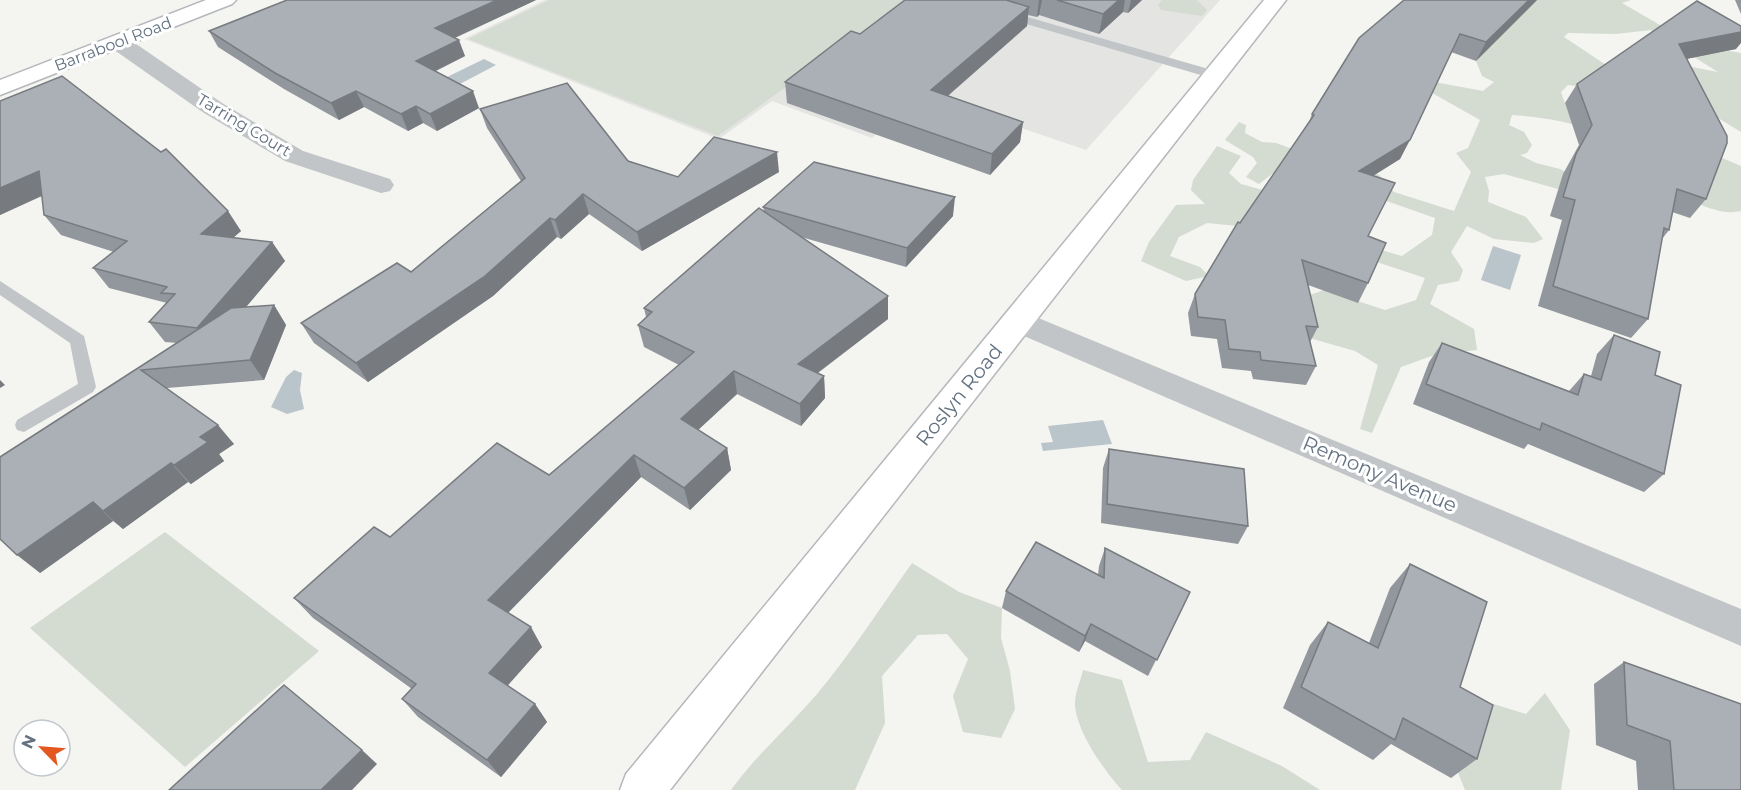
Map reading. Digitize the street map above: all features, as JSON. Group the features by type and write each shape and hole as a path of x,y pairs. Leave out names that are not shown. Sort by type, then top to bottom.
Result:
{"street":[{"name":"Barrabool Road","path":"0,88 225,0"},
{"name":"Roslyn Road","path":"642,790 1275,0"},
{"name":"Tarring Court","path":"118,42 213,108 294,156 381,185"},
{"name":"Remony Avenue","path":"1019,321 1741,628"}],"lane":[{"path":"956,0 1215,75"},
{"path":"0,287 78,340 87,387 24,425"}],"shaded area":[{"path":"545,0 1220,0 1086,150 921,94 872,138 772,101 719,139 464,39"},
{"path":"549,0 907,0 718,136 468,39"},
{"path":"1162,0 1197,0 1207,10 1202,16 1161,10 1158,5"},
{"path":"1480,0 1631,0 1622,3 1710,54 1729,51 1741,53 1741,132 1705,110 1687,66 1718,72 1651,30 1616,34 1568,33 1564,37 1651,95 1568,85 1561,92 1569,115 1708,152 1741,166 1741,211 1723,211 1704,206 1683,195 1605,140 1582,127 1530,116 1512,115 1509,125 1524,132 1532,145 1527,153 1520,155 1536,163 1560,169 1612,199 1558,189 1504,174 1485,177 1489,191 1488,202 1526,217 1543,239 1534,243 1494,239 1467,226 1451,252 1463,270 1459,281 1438,285 1430,304 1474,329 1477,350 1437,354 1401,367 1372,433 1360,429 1378,365 1355,351 1306,337 1310,295 1324,290 1385,310 1416,300 1425,278 1280,230 1207,223 1179,237 1170,256 1200,267 1209,276 1186,281 1141,261 1149,242 1176,205 1205,204 1191,190 1193,180 1217,146 1241,156 1229,173 1241,184 1266,191 1363,245 1402,256 1432,235 1435,218 1284,165 1259,184 1246,177 1257,163 1253,157 1225,140 1239,122 1246,125 1245,133 1262,142 1276,143 1312,156 1357,167 1379,175 1394,192 1454,211 1471,172 1456,153 1468,148 1480,120 1402,76 1483,91 1494,82 1482,76 1476,61 1497,40"},
{"path":"484,59 496,65 458,85 445,78"},
{"path":"1493,246 1521,255 1510,290 1481,280"},
{"path":"294,370 302,373 300,390 304,409 287,414 271,407 286,377"},
{"path":"1103,420 1112,444 1043,451 1041,443 1053,442 1048,426"},
{"path":"165,532 319,651 185,767 30,628"},
{"path":"912,563 959,592 1002,608 1001,638 1010,671 1015,709 1001,738 963,732 953,696 968,659 947,634 918,635 882,676 885,723 855,790 731,790 830,678"},
{"path":"1083,670 1122,680 1148,762 1190,760 1206,732 1282,766 1320,790 1122,790 1099,761 1085,737 1076,713 1076,695"},
{"path":"1545,693 1570,730 1561,790 1465,790 1455,765 1477,699 1526,714"}],"building":[{"path":"287,0 497,0 435,28 459,40 416,61 473,91 430,114 416,106 401,114 356,91 331,103 275,73 209,31"},
{"path":"905,0 1006,0 1029,7 931,90 1023,122 992,154 785,82 851,31 860,34"},
{"path":"1057,0 1119,0 1103,14"},
{"path":"1404,0 1529,0 1486,42 1460,34 1410,140 1359,171 1395,183 1368,236 1386,243 1368,283 1302,260 1318,327 1306,326 1316,366 1261,360 1260,352 1229,349 1225,320 1198,317 1195,294 1238,222 1240,223 1314,115 1312,114 1359,38"},
{"path":"1697,1 1741,26 1741,32 1679,44 1727,136 1727,143 1706,199 1677,189 1669,230 1664,228 1648,319 1553,286 1575,200 1563,197 1576,154 1592,125 1577,84"},
{"path":"62,76 161,152 166,149 228,211 201,234 272,242 197,328 149,322 175,294 161,293 167,287 93,268 127,241 44,215 39,171 0,188 0,101"},
{"path":"567,83 628,161 678,177 714,137 777,152 637,232 583,194 555,220 550,218 485,276 356,363 301,323 397,263 411,272 525,178 480,109"},
{"path":"814,162 955,197 907,248 763,207"},
{"path":"759,208 888,296 798,364 824,376 800,404 734,371 681,419 727,448 684,488 634,455 488,600 531,627 489,673 535,704 487,760 402,699 416,684 294,598 374,527 390,537 497,443 549,475 694,352 638,325 652,312 644,308"},
{"path":"274,305 250,360 141,370 218,425 200,437 208,442 174,465 171,463 103,511 93,502 17,555 0,539 0,457 231,308"},
{"path":"1614,335 1660,352 1655,375 1681,385 1664,474 1542,423 1540,430 1426,384 1442,343 1578,395 1584,374 1601,380"},
{"path":"1109,449 1244,469 1248,526 1107,504"},
{"path":"1036,542 1104,578 1105,548 1190,592 1157,660 1091,624 1085,636 1006,591"},
{"path":"1410,564 1487,602 1460,687 1493,705 1477,759 1403,718 1395,740 1301,687 1328,622 1378,648"},
{"path":"1624,662 1741,704 1741,790 1674,790 1670,741 1627,725"},
{"path":"284,685 362,750 321,790 169,790"}]}
